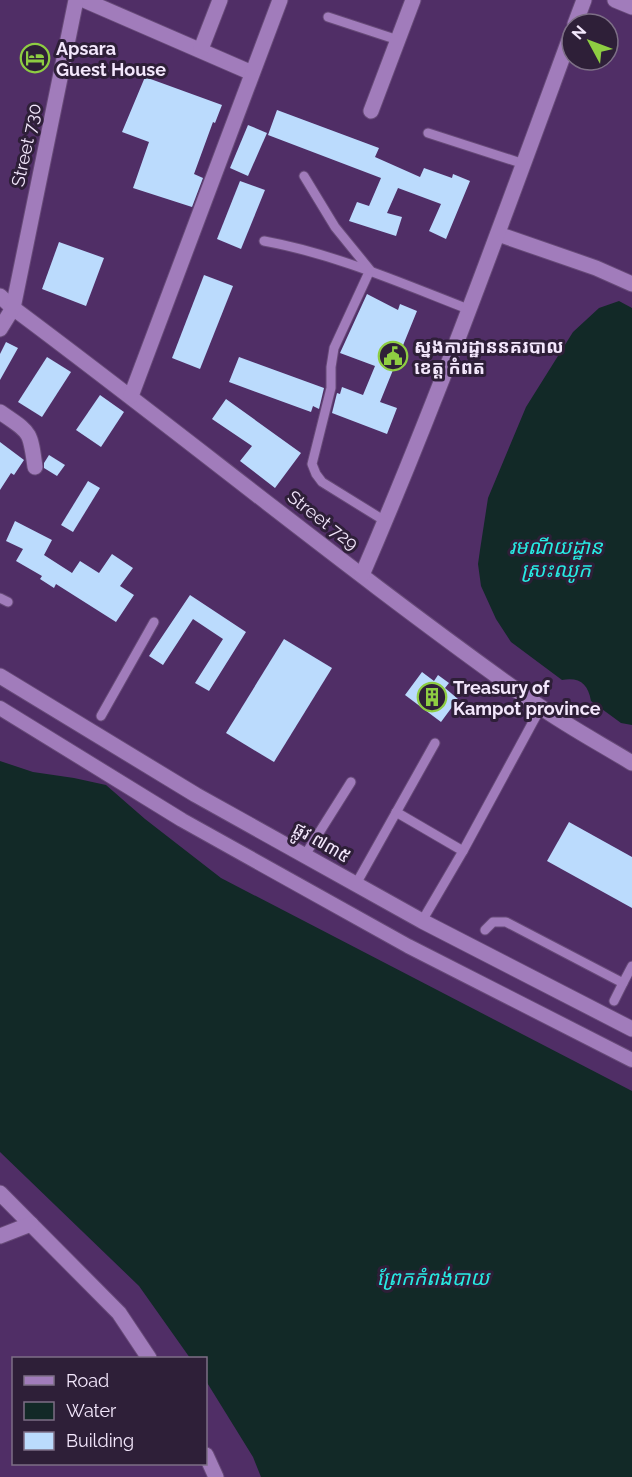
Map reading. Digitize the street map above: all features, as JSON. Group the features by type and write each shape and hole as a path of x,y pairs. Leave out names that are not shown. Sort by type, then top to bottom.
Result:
{"street":[{"name":"Street 730","path":"0,329 13,308 76,0"},
{"path":"84,0 252,73"},
{"path":"201,49 220,0"},
{"path":"131,396 280,0"},
{"path":"371,111 413,0"},
{"path":"615,0 632,7"},
{"path":"362,575 386,521 498,234 560,65"},
{"path":"498,234 596,268 632,284"},
{"name":"Street 729","path":"0,296 362,575 541,707 632,763"},
{"path":"0,412 28,431 35,467"},
{"name":"ផ្លូវ ៧៣៥","path":"0,676 94,729 196,795 422,921 480,938 610,1009 632,1029"},
{"path":"0,708 182,820 408,946 632,1060"},
{"path":"0,1193 118,1313 148,1357"},
{"path":"0,1236 32,1224"},
{"path":"207,1457 216,1477"}],"lane":[{"path":"328,17 398,40"},
{"path":"428,133 524,164"},
{"path":"304,176 335,227 370,270"},
{"path":"264,241 308,250 370,270 468,309"},
{"path":"370,270 334,348 331,388 312,464 322,482 386,521"},
{"path":"101,716 154,622"},
{"path":"422,921 463,851 541,707"},
{"path":"356,884 435,743"},
{"path":"305,855 351,782"},
{"path":"396,812 463,851"},
{"path":"480,938 493,922 506,922 623,983"},
{"path":"610,1009 632,966"}],"water":[{"name":"រមណីយដ្ឋាន ស្រះឈូក","path":"619,301 632,308 632,725 621,723 591,701 588,690 582,683 568,679 562,680 511,642 496,619 481,586 478,564 488,498 526,407 573,332 599,308"},
{"name":"ព្រែកកំពង់បាយ","path":"0,761 33,772 106,785 145,819 221,878 632,1091 632,1477 261,1477 253,1457 207,1383 207,1357 189,1357 139,1286 0,1152"}],"building":[{"path":"145,77 222,105 215,123 213,122 194,174 203,178 192,207 133,188 149,142 122,132"},
{"path":"277,110 379,148 375,157 420,177 424,168 452,178 453,174 470,181 446,239 429,231 441,204 398,188 387,213 402,217 396,236 349,221 357,202 369,206 381,178 268,135"},
{"path":"248,125 267,133 248,176 230,168"},
{"path":"240,181 265,190 241,249 217,239"},
{"path":"59,242 104,258 86,306 42,289"},
{"path":"204,275 233,286 200,369 172,358"},
{"path":"367,294 398,310 400,304 417,311 380,402 397,408 387,434 332,413 337,393 340,394 342,387 363,395 375,366 340,353"},
{"path":"6,342 18,348 0,380 0,354"},
{"path":"47,357 71,372 42,417 18,402"},
{"path":"239,357 324,388 319,409 313,406 311,412 229,382"},
{"path":"100,395 124,412 101,447 76,430"},
{"path":"226,399 301,453 275,488 240,461 252,446 212,419"},
{"path":"0,442 24,460 14,475 11,473 0,490"},
{"path":"49,455 65,465 57,476 44,468"},
{"path":"88,481 100,488 73,532 61,525"},
{"path":"15,521 52,540 44,555 72,573 80,561 99,573 112,554 133,568 120,586 134,595 116,622 56,584 54,588 40,579 42,576 16,561 23,549 6,541"},
{"path":"190,595 246,632 209,691 195,683 223,639 193,619 163,665 149,656"},
{"path":"284,639 332,668 274,762 226,733"},
{"name":"Treasury of Kampot province","path":"422,672 434,681 438,675 449,683 445,688 458,699 441,722 405,695"},
{"path":"569,822 632,857 632,908 547,861"}],"place":[{"name":"Apsara Guest House","path":"35,58"},
{"name":"ស្នងការដ្ឋាននគរបាល ខេត្ត កំពត","path":"393,356"},
{"name":"Treasury of Kampot province","path":"432,697"}]}
